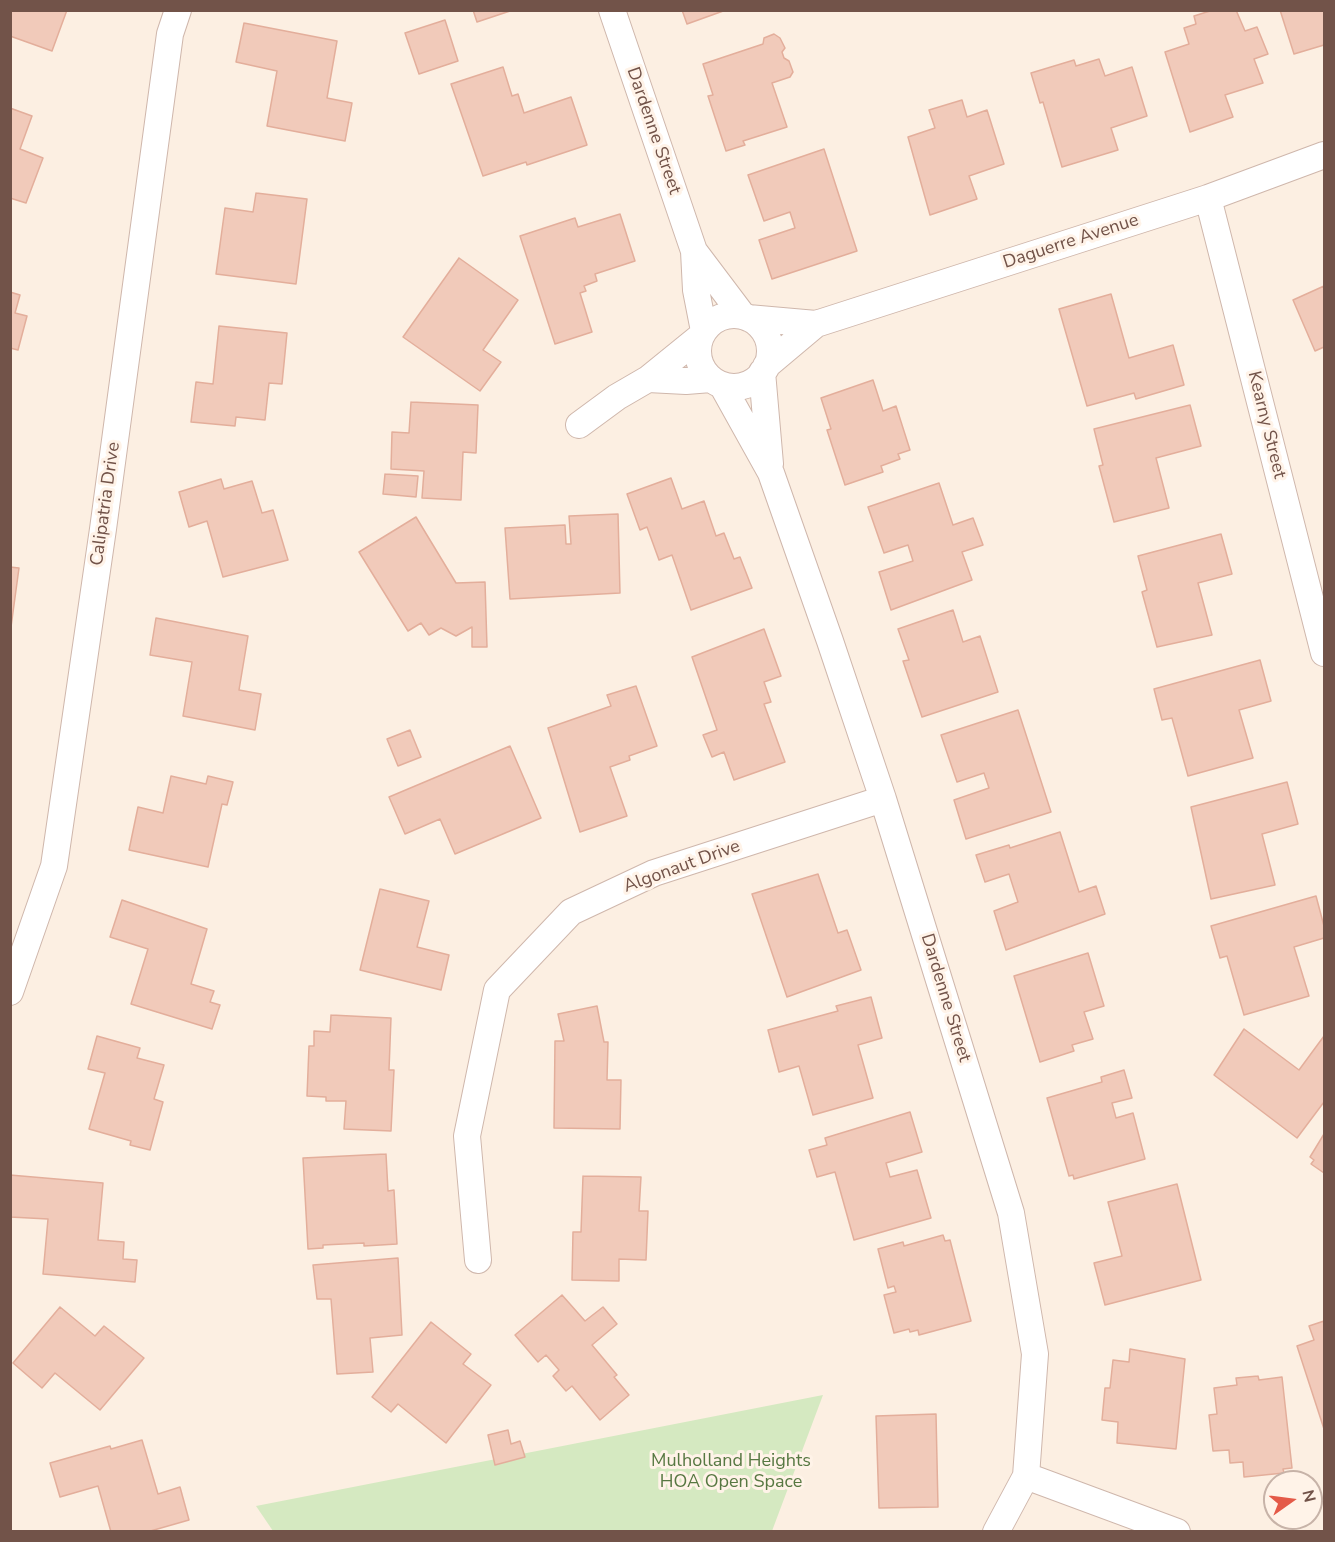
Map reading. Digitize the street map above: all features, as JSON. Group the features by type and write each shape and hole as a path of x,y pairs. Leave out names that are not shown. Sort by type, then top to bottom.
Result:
{"street":[{"name":"Calipatria Drive","path":"10,992 54,866 103,529 170,34 178,10"},
{"name":"Dardenne Street","path":"612,10 694,251 702,334"},
{"name":"Daguerre Avenue","path":"764,369 816,324 1208,198 1324,155"},
{"name":"Kearny Street","path":"1208,198 1324,653"},
{"name":"Dardenne Street","path":"694,251 746,317"},
{"path":"579,425 616,397 648,379 702,334 716,319 726,315 746,317 765,334 769,345 764,369 746,384 648,379"},
{"name":"Daguerre Avenue","path":"746,317 816,324"},
{"path":"702,334 699,358 703,369 717,382"},
{"name":"Dardenne Street","path":"764,369 771,473"},
{"name":"Dardenne Street","path":"717,382 771,473 883,799 1011,1213 1035,1354 1026,1476 996,1532"},
{"name":"Algonaut Drive","path":"478,1260 467,1136 497,990 571,912 654,873 883,799"},
{"path":"1026,1476 1177,1532"}],"green space":[{"name":"Mulholland Heights HOA Open Space","path":"823,1395 772,1531 273,1531 256,1506"}],"building":[{"path":"10,10 67,10 52,51 10,36"},
{"path":"473,10 513,10 477,22"},
{"path":"682,10 726,10 687,24"},
{"path":"1213,10 1236,10 1245,31 1257,27 1268,54 1254,59 1263,83 1225,95 1233,117 1190,132 1165,52 1189,44 1184,28 1196,24 1194,16"},
{"path":"1280,10 1324,10 1324,45 1294,54"},
{"path":"445,20 458,61 419,74 405,33"},
{"path":"244,23 337,41 327,98 352,103 345,141 267,126 277,71 236,62"},
{"path":"774,34 780,38 785,48 782,52 784,58 789,61 793,72 790,77 772,83 787,127 743,141 745,145 726,151 708,96 713,95 703,64 763,44 764,38"},
{"path":"1099,59 1105,76 1132,67 1147,116 1111,128 1118,150 1062,167 1043,102 1040,103 1031,73 1074,60 1076,66"},
{"path":"503,67 512,96 518,94 524,113 571,97 587,145 527,165 526,162 483,176 451,84"},
{"path":"962,100 967,117 987,110 1004,164 969,176 977,199 930,215 908,137 935,128 929,110"},
{"path":"10,108 32,116 20,149 43,158 26,203 10,198"},
{"path":"824,149 857,251 772,279 759,240 795,228 790,212 764,221 748,175"},
{"path":"256,193 307,199 296,284 216,274 225,208 253,212"},
{"path":"620,214 635,261 595,274 597,281 584,286 586,291 580,293 592,332 555,344 520,236 575,218 578,227"},
{"path":"459,258 518,300 483,350 501,362 480,391 403,337"},
{"path":"1324,286 1324,347 1315,351 1293,300"},
{"path":"10,292 20,295 15,313 27,316 18,350 10,348"},
{"path":"1111,294 1129,358 1173,345 1184,385 1136,399 1134,393 1087,406 1059,309"},
{"path":"219,326 287,333 282,384 269,383 265,420 236,417 235,426 191,422 196,382 213,384"},
{"path":"873,380 883,411 896,406 910,450 898,454 900,459 881,466 883,472 845,485 827,430 831,429 821,398"},
{"path":"411,402 478,405 476,453 463,452 461,500 422,498 424,471 391,469 392,432 409,433"},
{"path":"1190,405 1201,446 1156,458 1169,508 1114,522 1099,466 1103,465 1094,429"},
{"path":"385,474 418,476 416,497 383,494"},
{"path":"671,478 682,509 704,501 716,536 724,533 734,559 740,557 752,588 691,610 672,555 659,560 647,527 640,530 627,494"},
{"path":"221,479 224,489 252,481 262,513 273,510 288,560 223,577 207,521 189,527 179,492"},
{"path":"939,483 953,525 973,518 983,545 962,552 972,580 891,610 879,572 913,561 908,545 884,553 868,507"},
{"path":"618,514 620,593 510,599 505,528 565,525 566,544 571,544 569,516"},
{"path":"416,517 456,583 485,582 487,647 472,647 472,627 456,636 441,628 429,635 421,623 408,631 359,552"},
{"path":"1221,534 1232,574 1198,583 1212,635 1157,647 1142,592 1147,590 1138,556"},
{"path":"10,567 19,568 11,627 10,627"},
{"path":"953,610 963,642 980,636 998,692 922,717 903,661 909,660 898,629"},
{"path":"156,618 248,636 239,690 261,694 255,730 183,716 192,662 150,655"},
{"path":"764,629 781,676 764,682 771,702 764,704 785,762 734,780 724,752 712,757 703,735 717,730 692,657"},
{"path":"1260,660 1271,701 1239,710 1253,758 1188,776 1172,718 1162,720 1154,689"},
{"path":"636,686 657,746 629,756 630,760 610,767 627,816 580,832 548,728 611,706 607,695"},
{"path":"1018,710 1051,812 966,839 954,800 989,788 984,773 957,782 941,735"},
{"path":"410,730 421,757 398,766 387,739"},
{"path":"510,746 541,818 455,854 440,819 405,834 389,797"},
{"path":"171,776 206,784 208,776 233,782 227,805 222,804 208,867 129,850 138,807 163,813"},
{"path":"1287,782 1298,824 1262,834 1275,885 1211,899 1191,807"},
{"path":"1060,832 1079,892 1096,886 1105,914 1006,950 994,911 1018,902 1009,874 985,882 976,855 1009,845 1010,848"},
{"path":"818,874 838,933 847,930 861,970 787,997 752,894"},
{"path":"380,889 429,901 417,947 449,955 441,990 360,970"},
{"path":"1316,896 1324,926 1324,938 1294,947 1309,996 1244,1015 1227,956 1220,958 1211,926"},
{"path":"122,900 207,929 191,984 214,991 210,1002 220,1005 212,1029 131,1004 148,949 110,937"},
{"path":"1088,953 1104,1006 1084,1012 1093,1039 1072,1045 1074,1051 1040,1062 1014,976"},
{"path":"871,997 882,1038 858,1045 873,1098 813,1115 799,1066 779,1072 768,1030 838,1011 836,1006"},
{"path":"597,1006 604,1042 608,1042 607,1080 621,1080 620,1129 554,1128 555,1041 564,1041 558,1014"},
{"path":"331,1015 391,1018 389,1070 394,1070 391,1131 344,1129 346,1101 326,1101 326,1097 307,1096 309,1046 314,1046 314,1031 330,1032"},
{"path":"1244,1029 1299,1070 1324,1036 1324,1102 1297,1138 1214,1075"},
{"path":"97,1036 140,1048 137,1058 164,1065 154,1099 163,1102 150,1150 130,1145 131,1141 89,1129 105,1073 88,1069"},
{"path":"1124,1070 1132,1098 1112,1103 1116,1118 1133,1113 1145,1159 1074,1179 1073,1175 1069,1176 1047,1098 1102,1082 1101,1077"},
{"path":"910,1112 922,1152 886,1163 890,1177 917,1170 931,1218 854,1240 835,1172 817,1177 809,1150 827,1145 825,1138"},
{"path":"1324,1134 1324,1173 1311,1164 1314,1160 1310,1157"},
{"path":"386,1154 388,1191 394,1190 397,1244 323,1245 323,1248 308,1249 303,1158"},
{"path":"10,1175 103,1183 98,1240 124,1242 123,1259 137,1260 135,1282 43,1274 48,1219 10,1217"},
{"path":"583,1176 641,1177 639,1211 648,1211 646,1260 619,1259 619,1281 572,1280 573,1232 581,1232"},
{"path":"1177,1184 1201,1280 1105,1305 1094,1263 1122,1256 1108,1202"},
{"path":"943,1235 945,1241 950,1240 971,1321 919,1335 918,1330 910,1332 909,1329 894,1333 884,1295 896,1292 894,1286 888,1288 878,1249 903,1242 904,1246"},
{"path":"398,1258 402,1335 370,1338 373,1372 337,1374 331,1299 317,1299 313,1265"},
{"path":"562,1295 585,1321 603,1307 617,1324 592,1345 617,1375 614,1377 629,1395 600,1420 572,1386 566,1391 553,1376 559,1370 546,1355 538,1362 515,1335"},
{"path":"60,1307 95,1336 104,1326 144,1358 100,1410 55,1373 42,1388 13,1363"},
{"path":"1324,1321 1324,1429 1297,1346 1314,1340 1309,1326"},
{"path":"431,1322 471,1354 463,1364 491,1385 446,1443 398,1404 391,1412 372,1397"},
{"path":"1130,1349 1185,1359 1176,1449 1117,1443 1118,1422 1102,1420 1105,1388 1110,1388 1113,1360 1129,1362"},
{"path":"1258,1376 1259,1380 1282,1377 1292,1468 1263,1470 1263,1475 1244,1477 1243,1462 1230,1463 1229,1450 1213,1451 1209,1415 1217,1414 1214,1388 1237,1385 1236,1378"},
{"path":"936,1414 938,1507 879,1508 876,1416"},
{"path":"508,1430 511,1444 520,1441 525,1457 495,1465 488,1435"},
{"path":"142,1440 158,1494 180,1487 189,1520 147,1532 111,1532 98,1486 60,1497 50,1463 110,1446 111,1449"}]}
